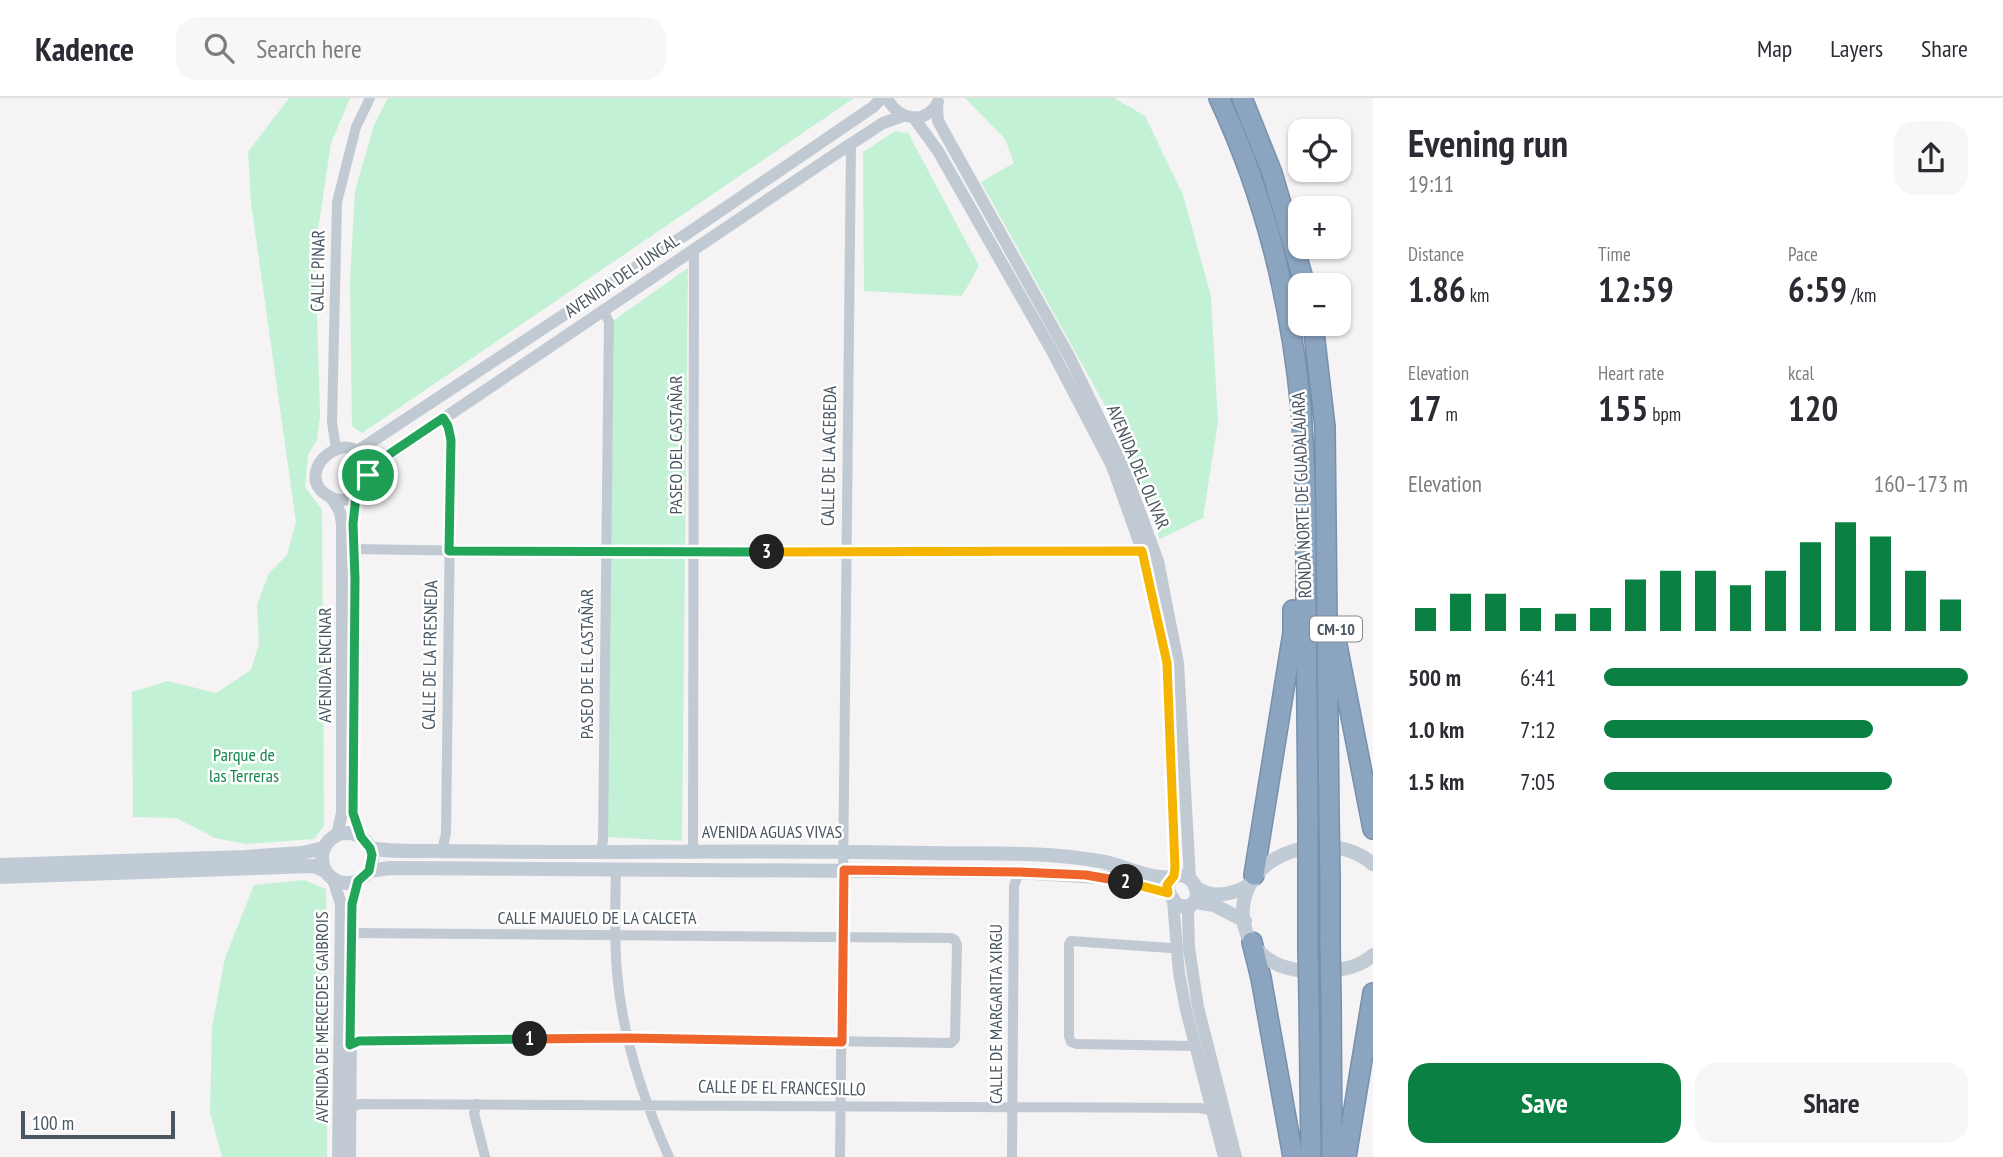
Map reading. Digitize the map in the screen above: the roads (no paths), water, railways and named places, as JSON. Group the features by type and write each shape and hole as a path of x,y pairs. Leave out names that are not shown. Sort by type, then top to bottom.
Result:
{"highway":[{"name":"RONDA NORTE DE GUADALAJARA","path":"1219,98 1252,178 1278,266 1293,344 1301,411 1311,1157"},
{"path":"1242,98 1272,173 1301,273"},
{"name":"RONDA NORTE DE GUADALAJARA","path":"1314,336 1325,426 1332,1157"},
{"name":"CM-10","path":"1325,426 1334,492 1337,645 1373,829"},
{"name":"CM-10","path":"1252,880 1293,633 1295,542 1303,454"},
{"name":"CM-10","path":"1252,942 1293,1157"},
{"path":"1346,1157 1373,993"}],"main road":[{"path":"0,865 246,863 314,866 341,883 358,881 369,871 372,863 365,842 345,833 337,835 324,848 246,863 0,877"},
{"name":"AVENIDA AGUAS VIVAS","path":"365,842 442,851 844,851 1078,858 1118,864 1153,876 1172,887"},
{"path":"1172,887 1179,906 1193,893 1235,893 1275,858 1287,852 1321,846 1343,848 1373,864"},
{"path":"324,848 323,864 329,875"},
{"path":"369,871 390,868 1019,872 1112,878 1172,887"},
{"path":"1172,887 1181,875 1193,893 1245,921"},
{"name":"CM-10","path":"1252,880 1243,907 1245,921 1252,942 1262,956 1278,966 1291,970 1313,971 1353,967 1373,955"}],"street":[{"name":"CALLE PINAR","path":"336,449 332,422 337,202 356,127 370,98"},
{"name":"AVENIDA DEL JUNCAL","path":"356,452 715,214 873,107 882,98"},
{"name":"AVENIDA DEL OLIVAR","path":"887,98 891,105 909,117 938,151 1064,374 1112,466 1142,551 1167,663 1174,817 1172,887 1177,947 1194,1046 1214,1111 1224,1157"},
{"name":"AVENIDA DEL JUNCAL","path":"368,475 385,457 883,123 927,115 938,102"},
{"name":"AVENIDA DEL OLIVAR","path":"938,102 938,121 1070,358 1124,469 1158,561 1178,663 1193,893 1188,914 1189,947 1198,1007 1236,1157"},
{"name":"CALLE DE LA ACEBEDA","path":"841,1157 851,144"},
{"name":"PASEO DEL CASTAÑAR","path":"693,851 694,249"},
{"name":"PASEO DE EL CASTAÑAR","path":"601,851 609,322 603,310"},
{"name":"CALLE DE LA FRESNEDA","path":"442,851 446,833 451,440 443,418"},
{"path":"336,449 356,452 367,466 367,484 348,500 331,497 319,486 316,471 323,457 336,449"},
{"name":"AVENIDA ENCINAR","path":"356,496 353,813 365,842"},
{"name":"AVENIDA ENCINAR","path":"331,497 340,512 342,524 342,813 337,835"},
{"path":"354,549 605,553 1142,551"},
{"path":"615,870 617,972 628,1038 648,1104 669,1157"},
{"name":"CALLE DE MARGARITA XIRGU","path":"1012,1157 1014,886 1019,872"},
{"name":"AVENIDA DE MERCEDES GAIBROIS","path":"329,875 341,904 338,1157"},
{"name":"AVENIDA DE MERCEDES GAIBROIS","path":"350,1157 352,904 358,881"},
{"name":"CALLE MAJUELO DE LA CALCETA","path":"352,933 951,937 955,940 954,1042 842,1042"},
{"path":"1177,947 1071,941 1069,1037 1071,1042 1077,1044 1194,1046"},
{"path":"350,1045 359,1041 628,1038 842,1042"},
{"name":"CALLE DE EL FRANCESILLO","path":"351,1107 360,1104 648,1104 1200,1108 1214,1111"},
{"path":"477,1104 474,1113 485,1157"}],"park label":[{"name":"Parque de las Terreras","path":"244,765"}]}
